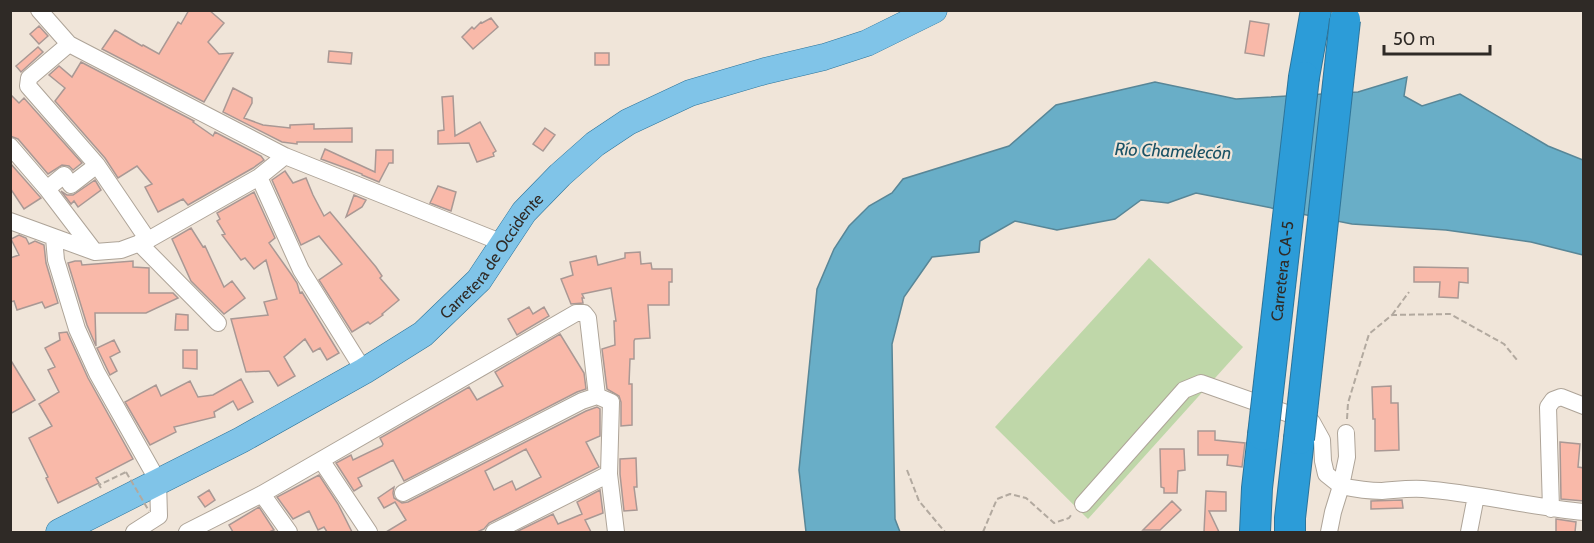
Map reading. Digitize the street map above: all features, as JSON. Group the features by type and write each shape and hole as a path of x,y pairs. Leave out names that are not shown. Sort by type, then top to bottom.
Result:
{"highway":[{"name":"Carretera CA-5","path":"1255,532 1257,488 1304,77 1316,10"},
{"name":"Carretera CA-5","path":"1290,532 1346,15"}],"main road":[{"name":"Carretera de Occidente","path":"59,532 242,440 364,371 423,334 479,280 524,212 560,175 595,144 628,122 690,93 867,43 934,10"}],"street":[{"path":"39,10 69,44 285,156 503,243"},
{"path":"69,44 29,78 28,86 97,165 144,241 218,323"},
{"path":"10,146 47,189 95,252"},
{"path":"10,221 95,252 121,250 144,241 259,177 285,156"},
{"path":"47,189 64,175 71,185 97,165"},
{"path":"259,177 301,270 364,371"},
{"path":"54,238 56,260 77,330 97,373 158,481 159,516 134,532"},
{"path":"187,532 262,494 576,313 584,313 588,318 597,396"},
{"path":"1083,504 1184,390 1202,383 1312,422 1322,440 1326,474 1341,486 1358,490 1381,491 1403,488 1424,489 1584,513"},
{"path":"403,493 582,401 597,396 610,402 609,474 616,532"},
{"path":"1551,509 1548,407 1553,400 1561,397 1584,406"},
{"path":"1329,532 1347,457 1346,434"},
{"path":"321,460 369,532"},
{"path":"494,532 609,474"},
{"path":"262,494 289,532"},
{"path":"1469,532 1476,496"}],"path":[{"path":"1346,434 1348,403 1368,334 1392,315 1409,292"},
{"path":"1392,315 1450,314 1504,344 1517,360"},
{"path":"907,470 919,501 945,532"},
{"path":"99,485 126,472 149,511"},
{"path":"983,532 997,499 1010,494 1026,498 1054,523 1069,518 1083,504"}],"green space":[{"path":"1149,258 1243,347 1088,519 995,427"}],"water":[{"name":"Río Chamelecón","path":"1407,77 1404,96 1422,106 1460,94 1548,146 1583,160 1583,255 1531,242 1446,230 1352,224 1196,193 1168,203 1141,200 1115,219 1057,230 1015,221 980,241 979,252 932,257 904,297 892,344 895,519 900,532 806,532 799,470 817,289 834,249 849,226 869,206 892,193 903,179 1009,146 1056,105 1155,82 1236,99 1358,92"}],"building":[{"path":"189,10 209,10 224,23 208,42 219,54 233,53 204,102 102,49 115,30 159,54 178,22 181,24"},
{"path":"491,18 498,27 473,49 462,37 472,27 474,29 481,22"},
{"path":"1250,21 1269,24 1264,56 1245,53"},
{"path":"39,26 48,36 39,44 30,34"},
{"path":"38,47 43,52 21,72 16,66"},
{"path":"329,51 352,53 351,64 328,62"},
{"path":"595,53 609,53 609,65 595,65"},
{"path":"81,62 194,121 213,136 215,132 261,156 264,160 188,205 183,199 158,212 145,187 152,184 137,166 118,178 105,158 55,101 65,88 49,75 59,66 72,77"},
{"path":"233,88 252,98 252,103 244,118 263,125 290,128 290,125 314,124 314,129 352,128 352,142 297,142 297,144 282,142 223,112"},
{"path":"10,94 19,103 24,98 82,163 73,170 69,166 62,165 48,174 18,139 10,136"},
{"path":"453,96 455,136 480,122 496,151 493,153 494,156 477,162 469,143 438,144 438,131 444,130 442,97"},
{"path":"545,128 555,135 543,151 533,144"},
{"path":"325,149 375,172 376,150 393,150 393,163 389,163 379,182 321,159"},
{"path":"10,163 41,198 24,209 10,188"},
{"path":"285,171 293,183 306,178 324,216 330,212 376,267 382,276 380,278 399,300 370,324 368,322 352,332 319,280 342,264 319,236 301,245 272,180"},
{"path":"95,180 101,190 78,207 74,201 71,204 61,191 67,195 73,195"},
{"path":"438,186 456,192 451,211 430,203"},
{"path":"254,192 275,238 269,243 297,283 300,293 302,292 339,353 327,360 320,348 313,352 305,339 284,357 295,376 278,386 269,371 246,372 231,319 268,315 264,302 277,299 266,260 254,269 245,258 241,260 222,235 225,234 217,221 220,219 217,213"},
{"path":"354,195 366,200 362,207 346,217"},
{"path":"191,228 203,247 205,246 224,287 232,281 245,298 224,314 191,281 172,239"},
{"path":"19,235 26,238 29,244 35,241 44,245 46,263 58,303 45,308 42,302 17,310 14,301 10,302 10,258 19,255 11,239"},
{"path":"640,252 641,264 651,263 652,269 672,269 672,282 669,282 669,305 648,305 650,338 634,341 634,359 630,359 629,384 632,384 632,425 621,426 621,402 619,396 607,389 602,349 615,345 614,321 616,321 611,288 582,294 583,303 571,304 561,279 573,275 570,262 596,256 598,265 625,258 625,253"},
{"path":"81,261 82,265 133,261 133,267 149,268 149,293 173,293 178,298 146,313 95,313 96,346 87,325 68,263"},
{"path":"1414,267 1468,268 1468,283 1459,282 1458,298 1439,297 1440,282 1414,282"},
{"path":"529,307 533,314 544,307 549,316 517,335 508,319"},
{"path":"176,314 188,315 188,330 175,330"},
{"path":"67,332 88,378 133,459 96,478 99,483 58,503 29,438 52,426 39,404 59,392 48,370 55,367 45,348 60,340 59,333"},
{"path":"560,334 584,373 586,389 404,481 393,460 358,478 362,486 354,491 336,463 351,455 353,460 382,446 380,438 469,387 477,400 503,386 495,372"},
{"path":"114,340 120,352 110,357 117,371 110,375 97,348"},
{"path":"183,350 197,350 197,369 183,368"},
{"path":"10,359 35,400 10,414"},
{"path":"241,379 253,402 238,410 233,401 214,412 215,417 174,427 176,432 150,445 125,402 156,385 161,396 190,381 198,397 213,395"},
{"path":"1391,386 1391,403 1398,403 1399,450 1375,451 1372,387"},
{"path":"597,407 600,409 600,436 586,442 599,467 489,523 477,532 386,532 406,520 395,502 384,508 378,498 394,487 394,498 402,503 408,502","holes":["526,449 541,477 516,490 512,481 494,490 485,471"]},
{"path":"1198,431 1215,431 1215,440 1245,443 1242,467 1227,465 1228,455 1198,455"},
{"path":"1560,442 1580,444 1578,467 1584,468 1584,501 1561,499"},
{"path":"1160,449 1184,449 1185,470 1178,471 1177,493 1164,493 1164,488 1161,487"},
{"path":"636,458 637,487 634,487 637,510 624,511 620,459"},
{"path":"319,475 338,504 352,532 327,532 324,527 318,530 309,511 293,519 277,497"},
{"path":"209,490 215,500 205,507 198,497"},
{"path":"600,490 603,513 585,520 591,532 516,532 553,514 558,524 582,514 577,502"},
{"path":"1206,491 1226,492 1226,511 1209,511 1219,532 1204,532"},
{"path":"1402,500 1403,508 1371,509 1371,501"},
{"path":"1172,501 1181,510 1160,530 1143,530"},
{"path":"259,507 274,530 233,532 229,525"},
{"path":"1556,519 1576,522 1575,532 1556,532"}]}
